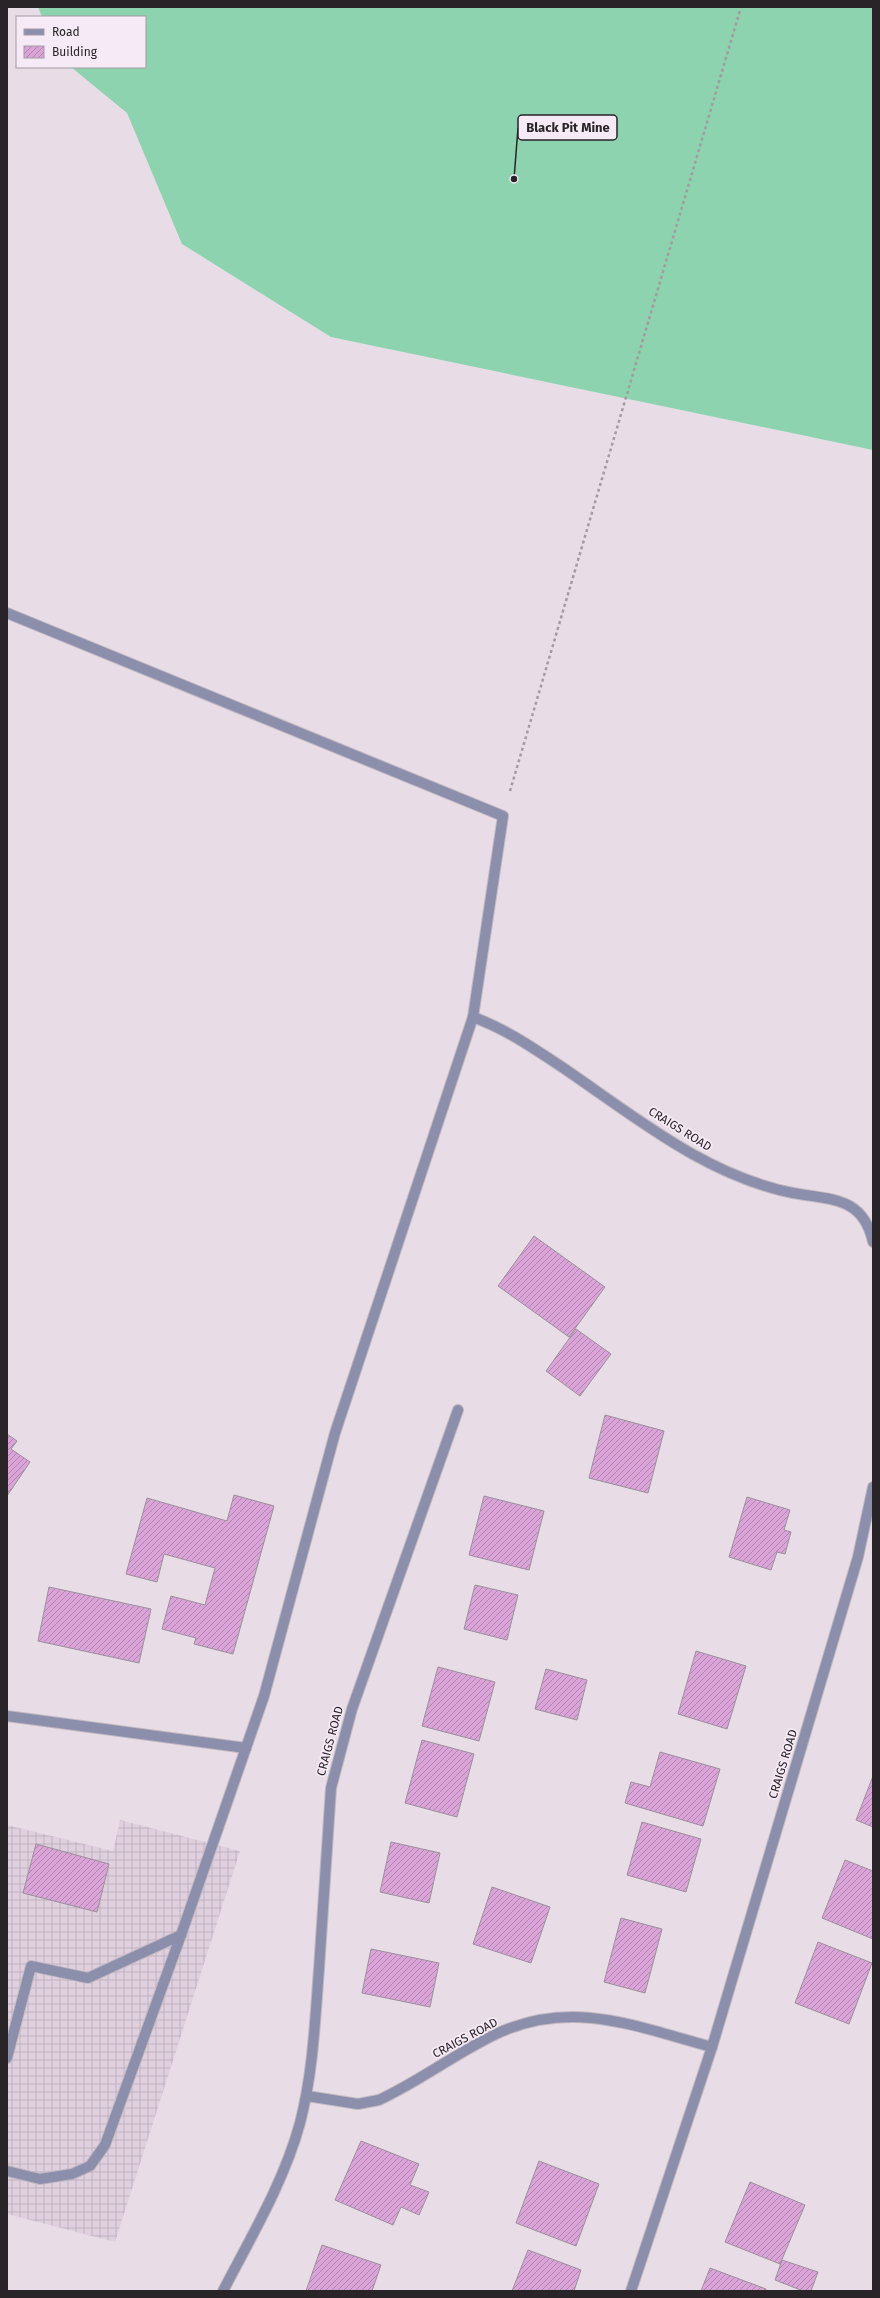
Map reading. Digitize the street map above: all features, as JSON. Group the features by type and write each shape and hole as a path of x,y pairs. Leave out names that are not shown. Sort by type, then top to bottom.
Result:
{"street":[{"path":"7,613 503,816 473,1017 335,1433 264,1696 181,1935 105,2145 90,2166 72,2174 40,2179 7,2171"},
{"name":"CRAIGS ROAD","path":"473,1017 516,1036 686,1151 723,1171 765,1188 824,1197 845,1203 861,1214 865,1220 873,1242"},
{"name":"CRAIGS ROAD","path":"223,2291 258,2223 289,2155 307,2096 315,2029 331,1788 339,1753 355,1701 458,1410"},
{"name":"CRAIGS ROAD","path":"631,2291 712,2047 858,1557 873,1487"},
{"path":"7,1716 246,1748"},
{"path":"7,2058 31,1966 88,1978 181,1935"},
{"name":"CRAIGS ROAD","path":"307,2096 358,2104 379,2100 496,2034 551,2017 571,2016 601,2018 712,2047"}],"path":[{"path":"503,816 741,7"}],"shaded area":[{"path":"120,1820 240,1851 115,2242 7,2214 7,1825 113,1851"}],"green space":[{"path":"38,7 873,7 873,450 331,337 182,244 127,113 72,68 146,68 146,16 42,16"}],"building":[{"path":"534,1236 605,1287 569,1337 498,1286"},
{"path":"576,1329 611,1354 580,1396 546,1371"},
{"path":"605,1415 664,1431 648,1493 589,1478"},
{"path":"7,1434 17,1441 11,1449 30,1462 7,1496"},
{"path":"234,1495 274,1506 233,1654 194,1644 196,1638 162,1629 171,1596 205,1605 215,1568 164,1554 157,1582 126,1574 147,1498 227,1521"},
{"path":"484,1496 544,1511 529,1570 469,1555"},
{"path":"747,1497 790,1510 784,1530 791,1532 785,1554 777,1552 771,1570 729,1557"},
{"path":"475,1585 518,1595 507,1640 464,1629"},
{"path":"49,1587 151,1609 139,1663 38,1641"},
{"path":"696,1651 746,1666 727,1729 678,1714"},
{"path":"438,1667 495,1682 479,1741 422,1726"},
{"path":"546,1669 587,1680 577,1720 535,1709"},
{"path":"422,1740 474,1754 457,1817 405,1803"},
{"path":"660,1752 720,1769 703,1826 625,1803 631,1782 650,1787"},
{"path":"873,1776 873,1827 856,1820"},
{"path":"642,1822 701,1839 686,1892 627,1875"},
{"path":"391,1842 440,1853 429,1903 380,1892"},
{"path":"36,1844 109,1864 97,1912 23,1893"},
{"path":"845,1860 873,1871 873,1939 822,1918"},
{"path":"492,1887 550,1907 531,1963 473,1944"},
{"path":"621,1918 662,1929 645,1993 604,1982"},
{"path":"818,1942 872,1963 849,2024 795,2003"},
{"path":"371,1949 439,1963 430,2007 362,1993"},
{"path":"361,2141 419,2164 410,2185 429,2192 419,2215 401,2207 393,2225 335,2200"},
{"path":"539,2161 599,2184 576,2246 516,2223"},
{"path":"750,2182 805,2205 780,2264 725,2242"},
{"path":"322,2245 381,2265 372,2291 306,2291"},
{"path":"528,2250 581,2270 574,2291 512,2291"},
{"path":"782,2260 818,2272 811,2291 803,2291 775,2280"},
{"path":"710,2268 766,2289 766,2291 701,2291"}],"place":[{"name":"Black Pit Mine","path":"514,179"}]}
